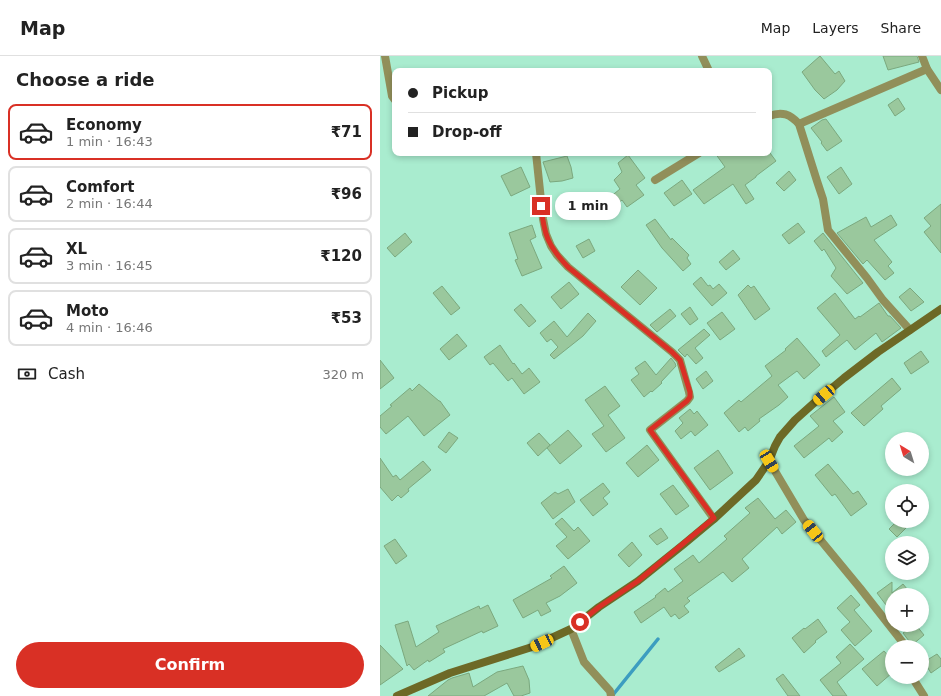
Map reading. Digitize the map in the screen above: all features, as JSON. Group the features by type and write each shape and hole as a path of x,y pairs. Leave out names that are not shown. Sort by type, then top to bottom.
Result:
{"main road":[{"path":"397,696 410,694 450,673 532,648 571,629 599,607 638,581 714,518 756,480 769,461 775,446 794,420 878,352 941,309"}],"street":[{"path":"385,56 392,96"},
{"path":"702,56 708,68"},
{"path":"922,56 927,69 941,90"},
{"path":"799,124 927,69"},
{"path":"772,115 784,113 794,118 799,124 823,199 828,230 883,300 910,330"},
{"path":"536,156 546,234 557,255 568,267 680,360 690,392 690,397 650,430 714,518"},
{"path":"655,180 694,156"},
{"path":"769,461 804,520 901,640"},
{"path":"571,629 584,662 610,691 611,696"},
{"path":"916,684 924,696"}],"building":[{"path":"820,56 835,74 839,71 845,81 837,90 824,99 815,90 802,72"},
{"path":"883,56 917,56 919,62 888,70"},
{"path":"898,98 905,109 895,116 888,105"},
{"path":"826,119 842,141 827,151 811,128 822,120"},
{"path":"567,156 573,178 550,182 543,162"},
{"path":"629,156 645,178 636,185 644,195 627,207 622,200 611,210 604,202 620,189 614,180 622,172 618,163"},
{"path":"717,156 772,156 776,161 745,185 754,199 746,204 733,184 704,204 693,190 725,167"},
{"path":"521,167 530,187 511,196 501,176"},
{"path":"841,167 852,184 839,194 827,177"},
{"path":"789,171 796,180 784,191 776,183"},
{"path":"682,180 692,194 674,206 664,193"},
{"path":"941,204 941,253 924,232 931,226 924,218"},
{"path":"891,215 897,225 874,240 892,262 888,266 894,273 885,280 867,260 863,264 837,233 866,217 871,227"},
{"path":"655,219 671,240 672,238 689,255 687,258 691,264 683,271 662,248 646,225"},
{"path":"798,223 805,232 789,244 782,235"},
{"path":"532,225 536,237 530,240 542,268 522,276 515,260 518,259 509,233"},
{"path":"405,233 412,242 395,257 387,248"},
{"path":"823,233 863,283 847,294 831,276 836,268 824,249 822,251 814,241"},
{"path":"589,239 595,251 583,258 576,246"},
{"path":"733,250 740,259 726,270 719,262"},
{"path":"638,270 657,288 640,305 621,287"},
{"path":"701,277 708,286 710,285 713,289 719,284 727,293 712,306 693,284"},
{"path":"569,282 579,294 561,309 551,297"},
{"path":"748,285 751,288 754,286 770,309 755,320 738,295"},
{"path":"442,286 460,308 451,315 433,293"},
{"path":"910,288 924,302 911,311 899,297"},
{"path":"835,293 855,319 879,303 888,316 890,316 901,328 882,342 876,333 855,350 847,340 826,357 822,351 840,335 817,308"},
{"path":"521,304 536,321 529,327 514,310"},
{"path":"690,307 698,319 690,325 681,314"},
{"path":"670,309 676,316 657,332 650,325"},
{"path":"722,312 735,329 720,340 707,323"},
{"path":"588,313 596,321 583,336 554,359 550,355 558,347 551,339 547,342 540,333 554,321 567,337"},
{"path":"704,329 710,335 695,348 703,358 696,364 687,354 685,357 678,350"},
{"path":"457,334 467,346 449,360 440,349"},
{"path":"797,338 820,365 804,379 797,371 778,385 788,397 759,419 760,421 748,431 745,427 739,432 724,413 739,400 741,402 772,376 765,366 786,350 785,349"},
{"path":"500,345 522,374 529,368 540,382 524,394 512,378 508,381 493,363 490,365 484,357"},
{"path":"921,351 929,362 911,374 904,363"},
{"path":"671,358 676,366 661,382 662,383 644,397 631,380 639,374 635,368 645,361 656,375"},
{"path":"380,360 394,378 380,389"},
{"path":"706,371 713,381 703,389 696,379"},
{"path":"892,378 901,389 881,406 883,409 864,426 851,413"},
{"path":"419,384 440,401 450,415 424,436 408,416 386,434 380,427 380,416 392,406 390,405 410,388 412,391"},
{"path":"605,386 620,406 608,415 625,438 606,452 592,434 604,426 585,400"},
{"path":"834,397 845,412 833,421 843,432 832,442 829,438 804,458 794,446 819,426 810,416"},
{"path":"690,409 694,414 697,411 708,425 695,436 691,431 681,439 675,431 683,423 679,418"},
{"path":"568,430 582,446 560,464 547,448"},
{"path":"449,432 458,438 446,453 438,447"},
{"path":"539,433 550,445 538,456 527,443"},
{"path":"647,445 659,460 638,477 626,463"},
{"path":"718,450 733,473 710,490 694,468"},
{"path":"380,458 393,477 396,475 400,480 423,461 431,470 408,489 409,491 401,498 398,495 392,501 380,487"},
{"path":"828,464 853,494 858,491 867,504 851,516 835,494 832,496 815,475"},
{"path":"603,483 610,492 603,498 608,504 593,516 580,500"},
{"path":"673,485 689,506 676,515 660,494"},
{"path":"568,489 575,502 553,519 541,503 555,492 558,494"},
{"path":"758,498 775,519 786,510 796,522 782,534 777,527 742,559 749,568 732,582 723,572 687,598 690,601 684,606 689,612 679,619 675,614 671,617 664,607 641,623 634,612 656,597 655,596 665,588 668,592 683,581 674,569 693,555 699,563 727,539 724,536 750,513 745,508"},
{"path":"562,518 574,531 578,527 590,541 568,559 556,546 567,537 555,524"},
{"path":"661,528 668,538 657,545 649,536"},
{"path":"906,528 898,536 896,536 889,529"},
{"path":"395,539 407,556 396,564 384,546"},
{"path":"632,542 642,555 629,567 618,555"},
{"path":"564,566 577,583 560,596 546,603 551,611 541,616 538,610 523,618 513,600 552,578 550,576"},
{"path":"892,582 892,588 885,588 885,604 877,593"},
{"path":"903,584 906,588 898,588"},
{"path":"851,595 860,605 854,610 872,631 855,646 841,630 850,622 837,608"},
{"path":"488,605 498,626 483,633 482,631 443,649 445,652 429,662 428,660 414,670 409,664 407,666 395,625 408,621 416,647 439,632 436,626 479,606 480,609"},
{"path":"818,619 827,632 815,641 816,642 804,653 792,638"},
{"path":"922,632 924,635 918,640 908,640 903,633"},
{"path":"850,644 864,659 837,682 847,696 833,696 820,680 841,663 836,657"},
{"path":"380,645 403,669 380,685"},
{"path":"739,648 745,656 719,672 715,667"},
{"path":"884,651 885,652 885,679 877,686 862,669"},
{"path":"937,654 941,659 941,666 931,673 929,670 929,659"},
{"path":"523,666 529,680 530,693 521,696 514,696 507,683 484,696 428,696 452,678 469,673 473,687 497,672"},
{"path":"783,674 800,696 788,696 776,679"}],"waterway":[{"path":"612,696 658,639"}],"route":[{"path":"541,206 546,234 557,255 568,267 680,360 690,392 690,397 650,430 714,518 638,581 599,607 580,622"}]}
